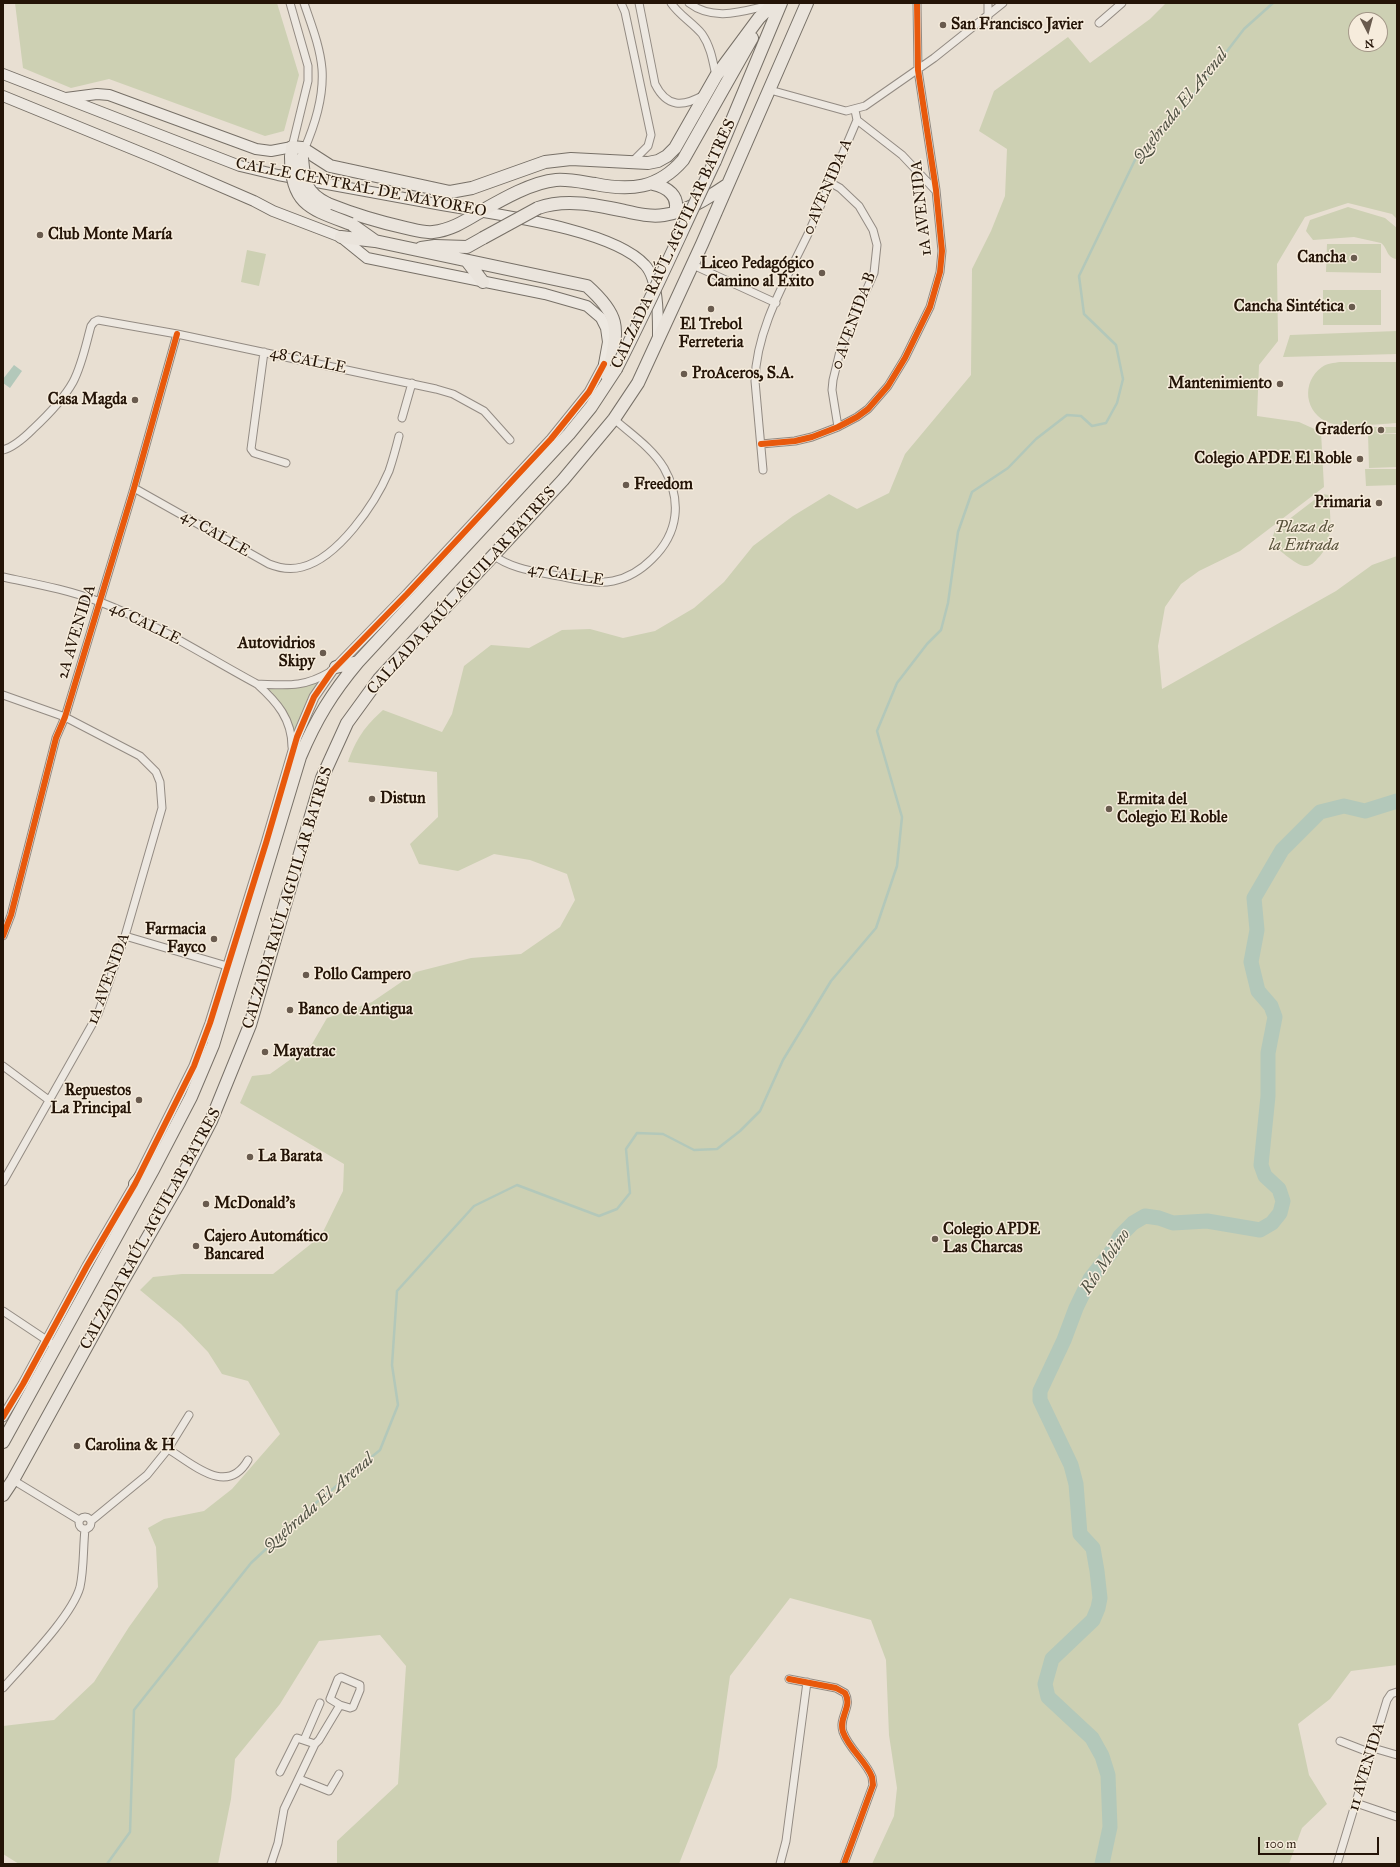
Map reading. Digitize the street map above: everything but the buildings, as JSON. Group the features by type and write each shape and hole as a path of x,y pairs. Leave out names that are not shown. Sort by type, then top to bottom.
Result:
{"highway":[{"path":"297,153 330,166 450,192 464,191 545,162 571,159 632,163 658,161 671,152 679,142 716,76 755,24 777,3"},
{"path":"297,153 304,179 308,188 315,196 328,204 363,216 425,232 447,229 462,223 534,186 556,180 628,188 652,184 667,175 683,160 751,40 777,3"},
{"name":"CALZADA RAÚL AGUILAR BATRES","path":"3,1442 52,1343 168,1143 191,1097 212,1044 300,757 314,724 336,688 358,662 545,462 591,407 616,369 638,328 657,283 715,161 777,3"},
{"name":"CALZADA RAÚL AGUILAR BATRES","path":"3,1495 13,1480 121,1284 179,1183 211,1121 250,1025 322,778 347,723 379,679 563,480 614,419 638,383 693,264 807,3"},
{"path":"297,153 293,182 301,198 316,209 351,224 375,242"},
{"path":"652,184 664,187 673,195 677,204 675,212"},
{"path":"412,250 435,246 467,247 538,208 554,204 579,203 643,214 664,215 695,204 728,185"},
{"path":"341,237 375,242 587,286 602,299 613,316 615,328 610,347 607,383"},
{"path":"467,261 483,282"},
{"path":"334,669 358,662"},
{"path":"135,1184 168,1143"}],"main road":[{"name":"CALLE CENTRAL DE MAYOREO","path":"3,74 240,166 278,175 477,214 552,225 587,234 616,246 637,257 647,268 652,279 658,310 658,342"},
{"path":"65,99 103,94 256,149 297,153"},
{"name":"CALLE CENTRAL DE MAYOREO","path":"3,96 164,162 254,201 273,211 341,237 367,258 545,294 587,306 603,322 607,333 610,347 604,364"}],"street":[{"path":"290,3 308,66 308,81 297,153"},
{"path":"297,153 317,117 322,80 319,48 304,3"},
{"path":"621,3 625,12 638,77 651,130 651,140 648,146 632,163"},
{"path":"639,3 655,84 658,90 665,99 683,104 691,102 706,94"},
{"path":"670,3 701,34 705,40 713,59 716,76"},
{"path":"690,3 708,13 720,15 777,3"},
{"name":"1A AVENIDA","path":"760,444 795,441 812,437 857,418 880,396 905,358 930,307 940,272 942,251 936,190 918,70 917,3"},
{"path":"988,3 988,17"},
{"path":"770,90 846,111 855,110 865,106 918,70 988,17 1003,3"},
{"path":"1099,23 1122,3"},
{"name":"0 AVENIDA A","path":"763,470 755,368 763,331 831,183 856,120 855,110"},
{"path":"856,120 902,155 936,190"},
{"name":"0 AVENIDA B","path":"831,183 840,188 859,206 873,230 877,246 874,273 842,347 833,380 832,390 838,427"},
{"path":"693,264 776,303"},
{"name":"48 CALLE","path":"3,450 26,435 60,402 67,392 78,369 91,326 98,320 177,334 264,352 412,383 453,394 484,411 510,440"},
{"name":"2A AVENIDA","path":"3,936 11,915 56,738 65,717 134,488 177,334"},
{"path":"264,352 251,449 254,453 286,463"},
{"path":"3,1417 52,1343 87,1266 135,1184 194,1066 210,1023 266,843 292,753 308,710 321,686 334,669 535,457 579,406 598,378 604,364"},
{"path":"402,418 412,383"},
{"name":"47 CALLE","path":"493,555 504,563 536,572 604,583 625,578 635,573 658,554 671,535 674,523 676,508 670,481 663,467 649,450 614,419"},
{"name":"47 CALLE","path":"134,488 269,564 278,567 300,568 324,557 362,517 377,494 388,473 399,436"},
{"name":"46 CALLE","path":"3,578 67,591 100,601 132,615 257,684 269,695 286,718 292,735 292,753"},
{"name":"46 CALLE","path":"257,684 298,685 319,679 334,669"},
{"path":"3,695 65,717"},
{"name":"1A AVENIDA","path":"3,1182 98,1014 126,936 162,808 160,782 156,772 140,756 65,717"},
{"path":"126,936 227,966"},
{"path":"3,1066 50,1101"},
{"path":"3,1311 52,1343"},
{"path":"3,1688 56,1627 77,1595 81,1580 85,1529 90,1525 90,1521 146,1475 168,1448 189,1414"},
{"path":"168,1448 200,1469 220,1478 235,1475 243,1469 248,1460"},
{"path":"13,1480 79,1520"},
{"path":"79,1520 86,1517 90,1521"},
{"path":"79,1520 79,1525 85,1529"},
{"path":"341,1677 358,1683 360,1688 353,1707 347,1709 340,1705 330,1699 338,1679 341,1677"},
{"path":"789,1679 836,1688 846,1694 848,1703 842,1719 843,1733 870,1773 873,1781 844,1864"},
{"path":"780,1864 786,1841 807,1682"},
{"name":"11 AVENIDA","path":"1340,1863 1356,1803 1387,1700 1394,1693"},
{"path":"304,1740 320,1703"},
{"path":"271,1864 278,1843 284,1809 315,1744 320,1740 340,1705"},
{"path":"280,1772 295,1740 299,1738 315,1744"},
{"path":"1340,1741 1397,1755"},
{"path":"299,1779 327,1791 331,1789 340,1774"},
{"path":"1356,1803 1397,1817"}],"green space":[{"path":"15,3 277,3 299,75 284,131 265,136 109,79 71,88 23,68"},
{"path":"1166,3 1397,3 1397,219 1392,214 1348,203 1305,217 1277,264 1278,341 1259,365 1257,416 1299,422 1321,432 1324,487 1240,551 1199,571 1181,584 1165,607 1158,646 1162,689 1336,591 1372,565 1397,556 1397,1665 1351,1671 1330,1699 1298,1724 1309,1775 1327,1804 1302,1828 1289,1864 872,1864 894,1816 897,1788 889,1735 886,1660 871,1620 790,1598 730,1676 717,1767 679,1864 337,1864 337,1841 398,1784 406,1666 380,1635 319,1641 280,1704 235,1759 231,1799 218,1864 19,1864 3,1854 3,1726 54,1720 94,1682 129,1627 158,1587 156,1547 148,1528 164,1519 204,1511 232,1489 280,1434 248,1381 222,1374 208,1352 181,1324 140,1290 153,1277 182,1274 273,1274 321,1236 343,1191 344,1164 240,1103 252,1076 270,1074 312,1044 327,1018 372,1002 416,972 471,958 521,954 560,927 575,900 567,874 530,860 494,854 458,871 419,864 410,844 438,817 437,772 348,762 354,746 366,727 383,710 442,732 452,714 464,666 491,645 529,648 562,630 590,629 623,638 655,631 694,608 724,582 753,546 793,516 829,494 857,509 889,493 905,454 971,375 972,269 991,231 1005,196 1007,149 979,131 994,91 1068,37 1090,63 1150,19"},
{"path":"1348,207 1385,218 1397,228 1397,259 1389,255 1381,243 1354,237 1313,240 1306,231 1310,220"},
{"name":"Cancha","path":"1327,244 1381,244 1381,273 1326,272"},
{"path":"247,250 266,254 259,286 241,282"},
{"name":"Cancha Sintética","path":"1323,290 1381,290 1381,325 1323,325"},
{"path":"1397,331 1397,354 1283,357 1290,335"},
{"path":"1397,362 1397,423 1345,425 1330,423 1321,419 1315,413 1308,397 1308,389 1311,381 1315,373 1322,367 1331,363"},
{"path":"1366,427 1397,427 1397,433 1373,433 1397,434 1397,467 1369,468 1368,433 1366,433"},
{"path":"1365,469 1397,469 1397,485 1366,486"},
{"name":"Plaza de la Entrada","path":"1322,494 1329,495 1329,538 1323,553 1311,565 1303,566 1275,547 1273,536 1275,530"},
{"path":"320,680 294,736 272,692 257,684"}],"shaded area":[{"path":"14,365 22,371 10,388 3,383 3,379"}],"waterway":[{"name":"Quebrada El Arenal","path":"107,1864 130,1832 134,1710 251,1563 311,1507 380,1450 398,1405 392,1365 397,1291 474,1206 517,1185 599,1216 617,1209 630,1193 626,1149 637,1133 663,1134 694,1150 717,1149 740,1131 760,1111 783,1060 831,981 876,928 897,866 902,817 877,731 897,683 927,644 941,630 948,603 958,532 972,492 1008,468 1036,439 1067,415 1081,416 1092,426 1106,423 1117,403 1123,379 1116,345 1084,314 1079,276 1135,160 1178,115 1244,29 1273,3"},
{"name":"Río Molino","path":"1102,1864 1110,1827 1108,1775 1102,1756 1092,1738 1048,1697 1045,1684 1052,1659 1093,1620 1100,1598 1093,1548 1080,1534 1076,1484 1071,1465 1040,1400 1040,1391 1090,1279 1112,1251 1120,1236 1133,1223 1145,1216 1159,1218 1173,1223 1207,1221 1260,1230 1272,1223 1280,1213 1283,1201 1279,1189 1265,1176 1261,1165 1268,1096 1268,1053 1275,1017 1271,1006 1258,991 1251,962 1257,930 1254,898 1282,850 1320,812 1344,806 1365,811 1397,801"}],"cycle path":[{"path":"761,444 795,441 812,437 838,427 857,417 868,409 888,386 905,358 930,307 940,272 942,251 936,190 918,70 917,3"},
{"path":"3,936 11,915 56,738 65,717 134,488 177,334"},
{"path":"3,1417 23,1384 87,1266 135,1184 194,1066 210,1023 297,737 314,697 332,671 407,594 551,439 589,392 604,364"},
{"path":"789,1679 836,1688 845,1693 847,1698 847,1708 842,1722 843,1732 849,1744 866,1766 872,1777 873,1785 844,1864"}],"place":[{"name":"San Francisco Javier","path":"943,25"},
{"name":"Club Monte María","path":"40,235"},
{"name":"Cancha","path":"1354,258"},
{"name":"Liceo Pedagógico Camino al Éxito","path":"822,273"},
{"name":"Cancha Sintética","path":"1352,307"},
{"name":"El Trebol Ferreteria","path":"711,309"},
{"name":"ProAceros, S.A.","path":"684,374"},
{"name":"Mantenimiento","path":"1280,384"},
{"name":"Casa Magda","path":"135,400"},
{"name":"Graderío","path":"1381,430"},
{"name":"Colegio APDE El Roble","path":"1360,459"},
{"name":"Freedom","path":"626,485"},
{"name":"Primaria","path":"1379,503"},
{"name":"Autovidrios Skipy","path":"323,653"},
{"name":"Distun","path":"372,799"},
{"name":"Ermita del Colegio El Roble","path":"1109,809"},
{"name":"Farmacia Fayco","path":"214,939"},
{"name":"Pollo Campero","path":"306,975"},
{"name":"Banco de Antigua","path":"290,1010"},
{"name":"Mayatrac","path":"265,1052"},
{"name":"Repuestos La Principal","path":"139,1100"},
{"name":"La Barata","path":"250,1157"},
{"name":"McDonald's","path":"206,1204"},
{"name":"Colegio APDE Las Charcas","path":"935,1239"},
{"name":"Cajero Automático Bancared","path":"196,1246"},
{"name":"Carolina & H","path":"77,1446"}]}
